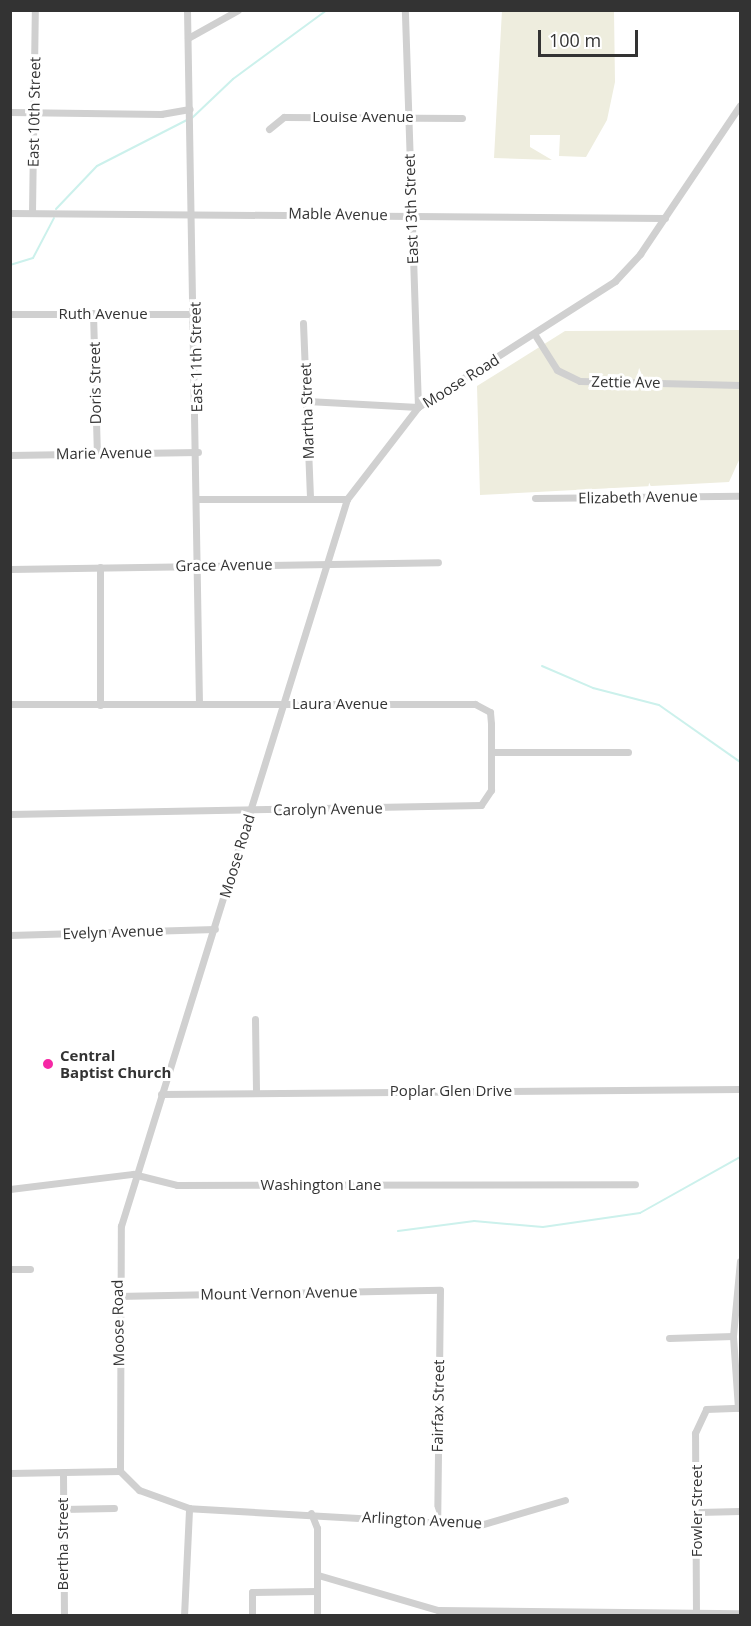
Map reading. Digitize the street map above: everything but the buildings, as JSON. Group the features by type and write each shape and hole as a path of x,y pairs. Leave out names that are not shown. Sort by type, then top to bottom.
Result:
{"street":[{"name":"East 10th Street","path":"32,213 35,10"},
{"name":"East 11th Street","path":"187,10 199,499 199,704"},
{"path":"188,38 238,10"},
{"name":"East 13th Street","path":"405,10 418,407"},
{"name":"Moose Road","path":"120,1471 117,1296 121,1226 133,1174 215,929 346,499 418,407 535,335 615,281 665,218 741,105"},
{"path":"10,112 190,111"},
{"name":"Louise Avenue","path":"269,129 284,117 462,118"},
{"name":"Mable Avenue","path":"10,213 192,212 665,218"},
{"name":"Doris Street","path":"93,313 97,452"},
{"name":"Ruth Avenue","path":"10,314 195,314"},
{"name":"Martha Street","path":"303,323 310,498"},
{"name":"Zettie Ave","path":"535,335 557,370 580,381 741,385"},
{"path":"307,401 418,407"},
{"name":"Marie Avenue","path":"10,454 198,452"},
{"name":"Elizabeth Avenue","path":"535,498 741,496"},
{"path":"199,499 346,499"},
{"name":"Grace Avenue","path":"10,569 438,562"},
{"path":"100,567 100,705"},
{"name":"Laura Avenue","path":"10,704 475,704 490,712 491,752"},
{"path":"491,752 628,752"},
{"name":"Carolyn Avenue","path":"10,814 481,805 491,790 491,752"},
{"name":"Evelyn Avenue","path":"10,935 215,929"},
{"path":"255,1019 256,1093"},
{"name":"Poplar Glen Drive","path":"161,1094 741,1089"},
{"name":"Washington Lane","path":"10,1190 133,1174 177,1185 635,1184"},
{"path":"739,1408 733,1336 741,1261"},
{"path":"10,1269 30,1269"},
{"name":"Mount Vernon Avenue","path":"117,1296 440,1290"},
{"name":"Fairfax Street","path":"437,1523 440,1290"},
{"path":"669,1338 733,1336"},
{"name":"Fowler Street","path":"696,1615 698,1512 695,1432 706,1409 739,1408"},
{"path":"10,1473 120,1471 160,1502 189,1508 311,1513 318,1575 317,1616"},
{"name":"Bertha Street","path":"63,1473 64,1616"},
{"name":"Arlington Avenue","path":"311,1513 437,1523 513,1519 566,1500"},
{"path":"63,1509 114,1508"},
{"path":"184,1616 189,1508"},
{"path":"698,1512 741,1511"},
{"path":"318,1575 438,1610 696,1615 741,1613"},
{"path":"252,1616 252,1592 317,1591"}],"shaded area":[{"path":"502,10 614,11 615,82 607,120 586,157 559,156 560,135 530,135 530,147 552,160 494,158"},
{"path":"740,330 740,458 729,482 480,495 477,386 565,331"}],"waterway":[{"path":"192,118 233,79 327,10"},
{"path":"56,209 97,166 187,120"},
{"path":"10,265 33,258 54,218"},
{"path":"542,666 593,688 659,705 740,762"},
{"path":"398,1231 474,1221 543,1227 640,1213 740,1157"}],"place":[{"name":"Central Baptist Church","path":"48,1064"}]}
